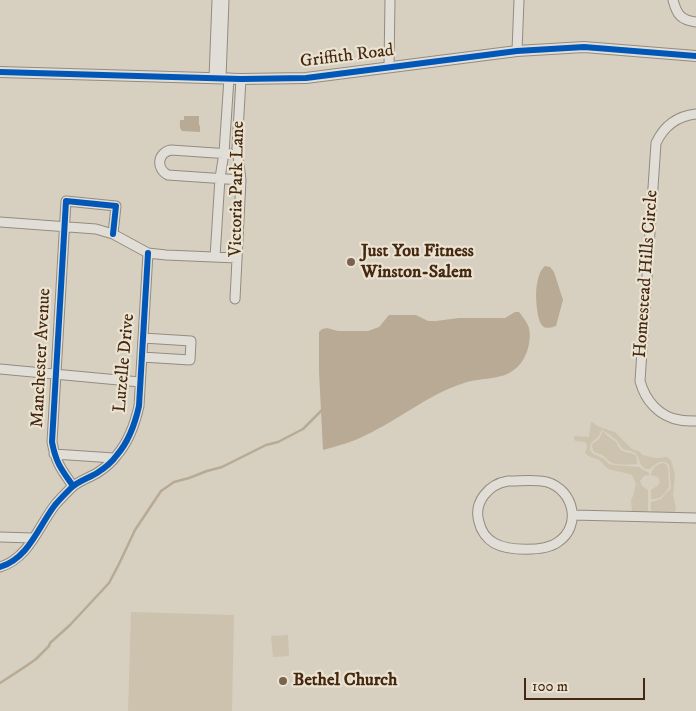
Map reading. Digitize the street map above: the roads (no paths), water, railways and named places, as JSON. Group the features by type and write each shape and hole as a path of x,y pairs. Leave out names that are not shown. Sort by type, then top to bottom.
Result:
{"street":[{"path":"217,0 221,78"},
{"path":"221,78 224,0"},
{"path":"389,68 390,0"},
{"path":"518,51 519,0"},
{"path":"673,0 680,17 696,22"},
{"name":"Griffith Road","path":"0,72 241,79 306,78 518,51 584,47 696,56"},
{"name":"Victoria Park Lane","path":"215,257 220,178 224,153 221,78"},
{"name":"Victoria Park Lane","path":"235,299 241,180 237,148 241,79"},
{"name":"Homestead Hills Circle","path":"696,114 688,115 671,123 659,136 656,143 640,381 645,394 654,407 670,418 696,421"},
{"path":"237,154 170,150 166,151 160,158 160,169 168,175 241,180"},
{"name":"Manchester Avenue","path":"73,486 59,466 54,454 52,433 66,201 116,206 113,234"},
{"path":"0,222 96,229 113,234 148,253 237,258"},
{"name":"Luzelle Drive","path":"0,567 15,560 24,552 54,506 73,486 98,472 114,458 126,442 136,420 139,406 148,253"},
{"path":"142,357 190,360 191,341 143,338"},
{"path":"0,369 140,382"},
{"path":"54,454 114,458"},
{"path":"503,482 546,482 559,488 564,493 573,515 570,526 562,539 553,546 546,548 514,548 493,543 485,535 479,523 478,508 486,492 503,482"},
{"path":"573,515 696,518"},
{"path":"0,537 33,538"}],"waterway":[{"path":"0,683 36,659 109,583 135,530 161,491 174,482 222,467 266,445 278,442 303,429 322,410"}],"place":[{"name":"Just You Fitness Winston-Salem","path":"351,262"},
{"name":"Bethel Church","path":"283,681"}]}
